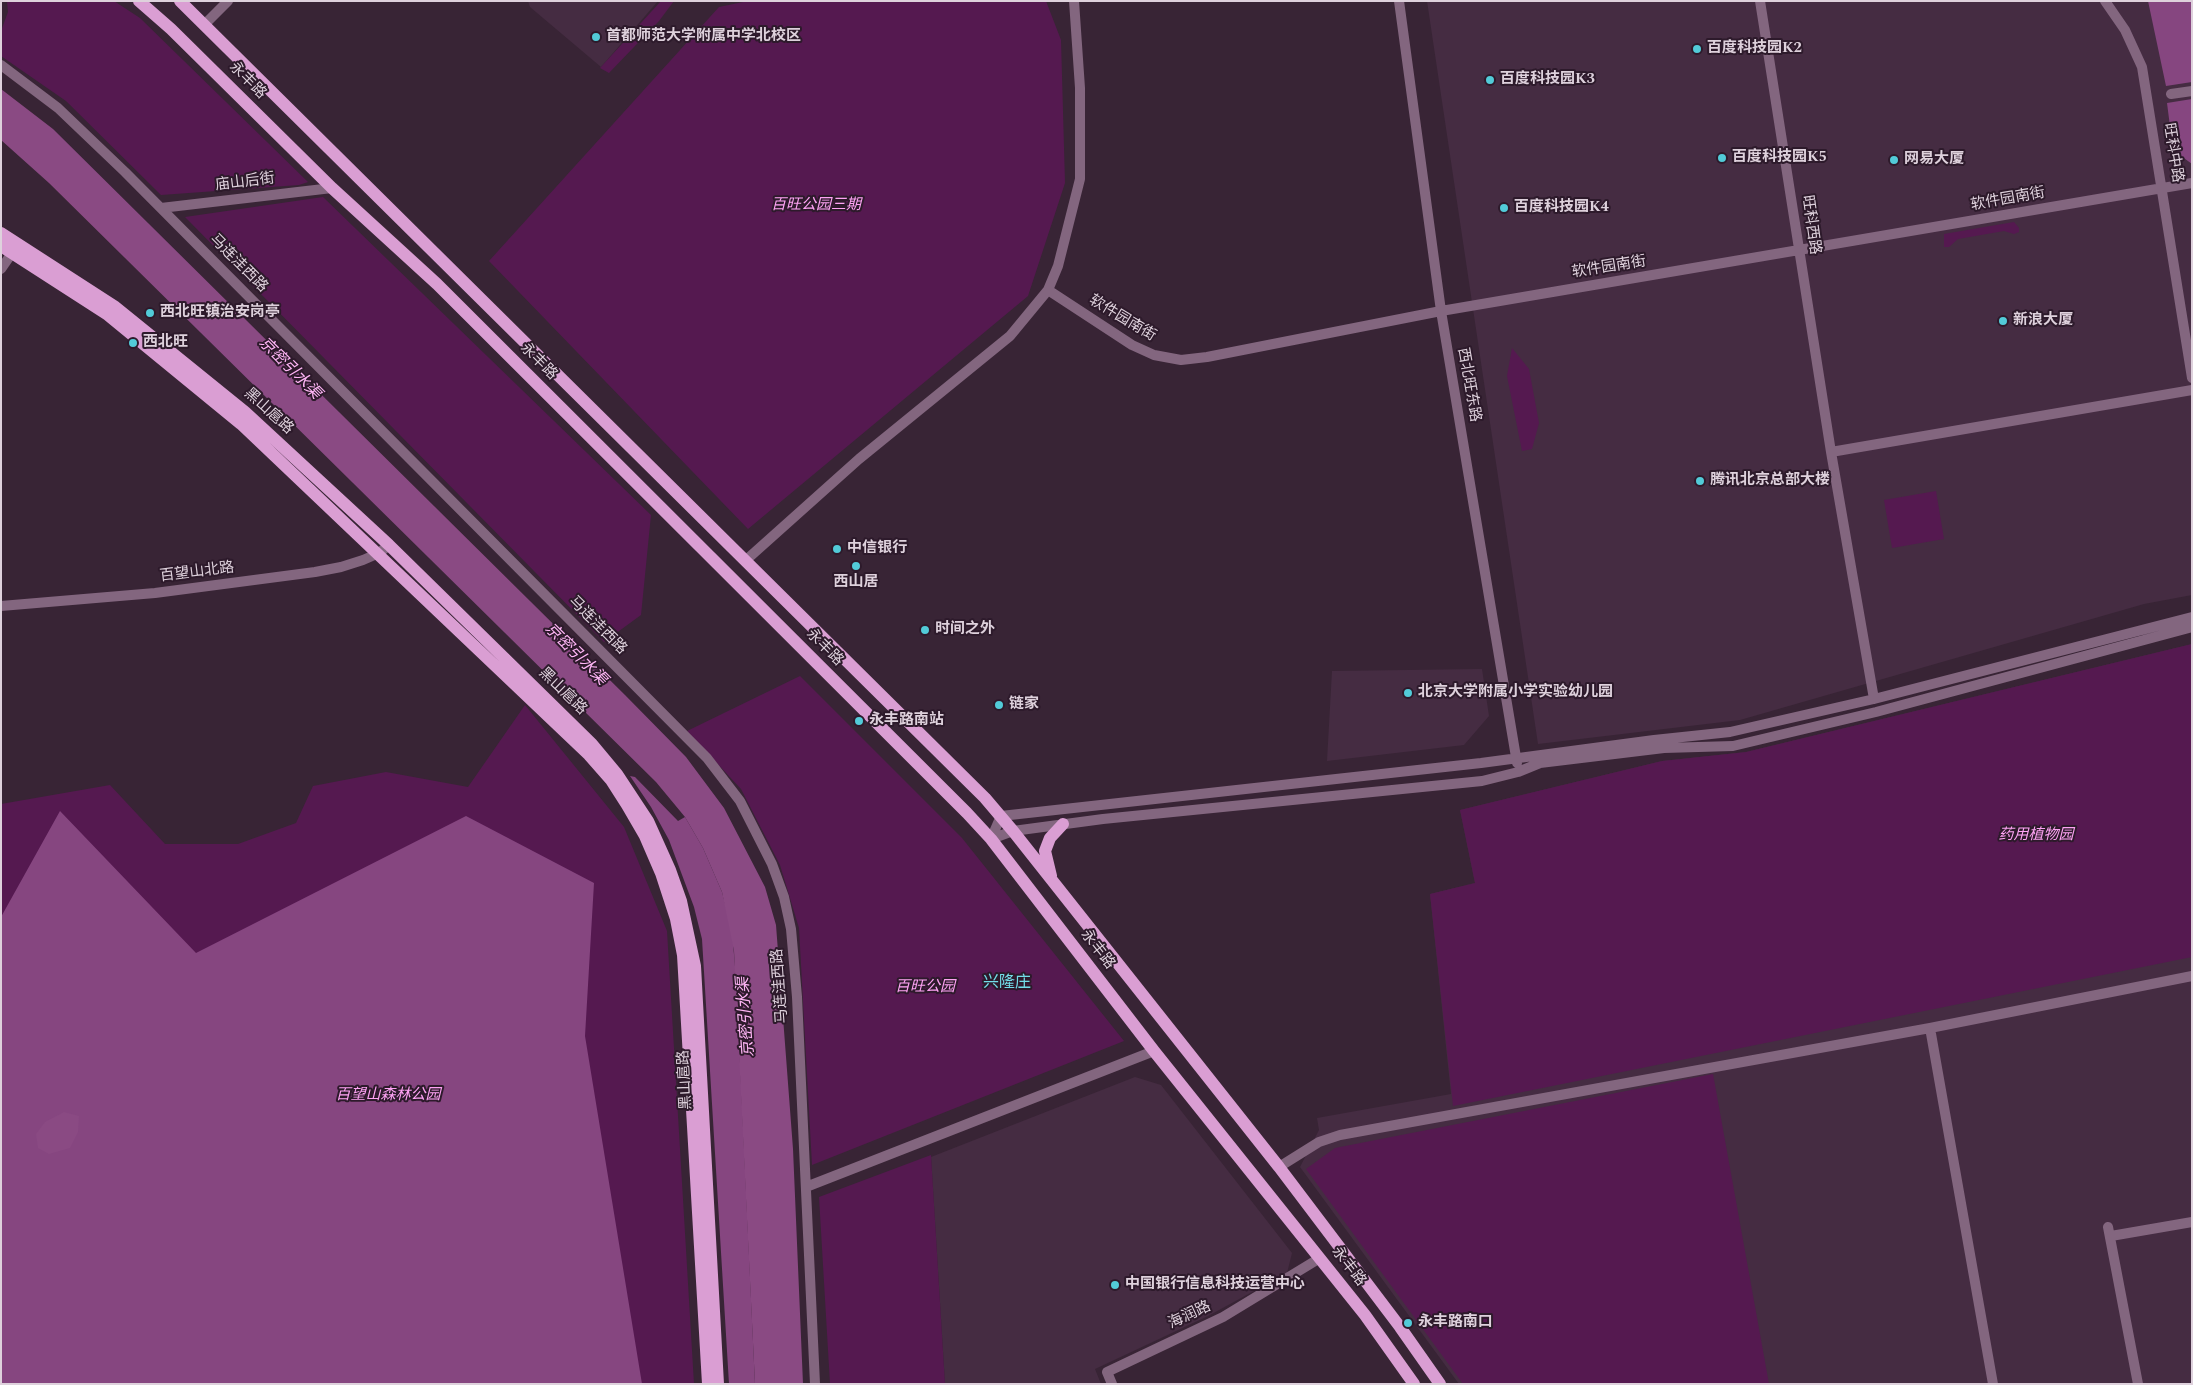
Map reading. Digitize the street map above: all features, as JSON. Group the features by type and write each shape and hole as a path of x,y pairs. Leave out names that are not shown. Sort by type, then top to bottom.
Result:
{"main road":[{"name":"永丰路","path":"139,1 171,29 332,188 460,306 991,840 1154,1051 1365,1315 1414,1384"},
{"name":"永丰路","path":"180,1 1001,816 1279,1167 1400,1327 1440,1384"},
{"name":"黑山扈路","path":"1,233 109,303 245,412 389,545 605,758 648,821 670,870 687,924 695,966 718,1384"},
{"name":"黑山扈路","path":"6,249 108,315 212,398 290,468 598,765 627,805 661,872 676,920 684,955 708,1384"},
{"path":"440,287 450,281 454,272"},
{"path":"460,306 464,297 476,293"},
{"path":"1054,885 1045,851 1050,838 1063,824"}],"street":[{"path":"204,25 228,1"},
{"path":"745,561 859,459 1010,336 1048,290 1058,266 1080,179 1080,88 1074,1"},
{"name":"西北旺东路","path":"1399,1 1441,311 1518,772"},
{"name":"旺科西路","path":"1760,1 1831,452 1874,699"},
{"name":"旺科中路","path":"2105,1 2125,30 2142,67 2163,188 2192,378"},
{"name":"马连洼西路","path":"1,65 58,108 161,208 707,758 740,801 772,864 784,897 791,929 797,997 815,1384"},
{"path":"2171,94 2192,91"},
{"name":"软件园南街","path":"1048,290 1132,345 1154,355 1181,360 1207,357 1441,311 1799,252 2192,183"},
{"name":"庙山后街","path":"161,208 332,188"},
{"path":"1,269 6,249"},
{"path":"1831,452 2192,390"},
{"name":"百望山北路","path":"1,606 155,593 341,568 379,553 389,545"},
{"path":"991,840 1001,816 1730,732 1874,699 2192,617"},
{"path":"991,840 1013,831 1063,824 1482,781 1518,772 1540,763 1664,748 1733,746 1876,712 2192,627"},
{"path":"1279,1167 1319,1142 1340,1135 1930,1028 2192,976"},
{"path":"1930,1028 1994,1384"},
{"path":"806,1188 1154,1051"},
{"path":"2138,1384 2109,1232 2192,1222"},
{"name":"海润路","path":"1112,1384 1107,1372 1223,1317 1320,1258"}],"shaded area":[{"name":"首都师范大学附属中学北校区","path":"528,1 658,1 601,67 530,7"},
{"path":"1427,1 2192,1 2192,595 2144,604 1740,720 1538,744"},
{"path":"2192,644 2192,1384 1459,1384 1300,1167 1319,1130 1317,1118 1451,1094 1430,894 1475,883 1460,810 1662,761 1746,752"},
{"name":"北京大学附属小学实验幼儿园","path":"1482,669 1489,716 1464,745 1327,761 1332,671"},
{"path":"1135,1077 1161,1085 1292,1253 1287,1273 1208,1316 1095,1369 1101,1384 945,1384 931,1157"}],"green space":[{"path":"7,1 114,1 140,18 308,182 299,185 161,195 66,101 1,56 1,31 8,12"},
{"path":"661,1 674,1 659,21 609,73 600,68"},
{"name":"百旺公园三期","path":"748,1 1046,1 1061,40 1065,183 1028,296 748,529 489,261 719,7"},
{"path":"2148,1 2192,1 2192,82 2166,86"},
{"path":"2192,99 2192,164 2173,150 2167,103"},
{"path":"323,197 651,515 641,615 604,642 185,217"},
{"path":"2014,222 2019,228 2019,232 2014,234 2004,231 1958,239 1949,247 1944,247 1944,234"},
{"path":"1512,348 1529,369 1539,423 1532,449 1522,451 1507,376"},
{"path":"1936,491 1944,539 1892,548 1884,500"},
{"name":"药用植物园","path":"2192,644 2192,957 1453,1106 1430,894 1475,883 1460,810 1662,761 1746,752"},
{"name":"百旺公园","path":"800,676 962,838 1124,1041 812,1165 799,928 780,865 741,789 687,731"},
{"name":"百望山森林公园","path":"525,705 624,827 667,931 694,1384 1,1384 1,804 110,785 165,844 238,844 296,823 313,786 386,772 468,787"},
{"path":"630,776 635,777 678,821 685,817 703,848 722,892 732,931 736,978 755,1384 729,1384 702,939 694,907 669,840 651,807"},
{"name":"百望山森林公园","path":"60,811 196,953 466,816 594,883 585,1036 642,1384 1,1384 1,917"},
{"path":"1713,1074 1769,1384 1463,1384 1306,1169 1335,1148"},
{"path":"931,1155 945,1384 830,1384 819,1197"}],"water":[{"name":"京密引水渠","path":"1,89 53,129 625,695 686,757 724,808 765,887 776,925 793,1149 803,1384 755,1384 734,951 722,892 703,848 685,817 656,782 49,183 1,140"},
{"path":"64,1112 79,1116 78,1132 70,1148 49,1154 38,1148 36,1134 45,1122"}],"place":[{"name":"首都师范大学附属中学北校区","path":"596,37"},
{"name":"百度科技园K2","path":"1697,49"},
{"name":"百度科技园K3","path":"1490,80"},
{"name":"百度科技园K5","path":"1722,158"},
{"name":"网易大厦","path":"1894,160"},
{"name":"百度科技园K4","path":"1504,208"},
{"name":"西北旺镇治安岗亭","path":"150,313"},
{"name":"新浪大厦","path":"2003,321"},
{"name":"西北旺","path":"133,343"},
{"name":"腾讯北京总部大楼","path":"1700,481"},
{"name":"中信银行","path":"837,549"},
{"name":"西山居","path":"856,566"},
{"name":"时间之外","path":"925,630"},
{"name":"北京大学附属小学实验幼儿园","path":"1408,693"},
{"name":"链家","path":"999,705"},
{"name":"永丰路南站","path":"859,721"},
{"name":"中国银行信息科技运营中心","path":"1115,1285"},
{"name":"永丰路南口","path":"1408,1323"}],"district":[{"name":"兴隆庄","path":"1007,984"}]}
